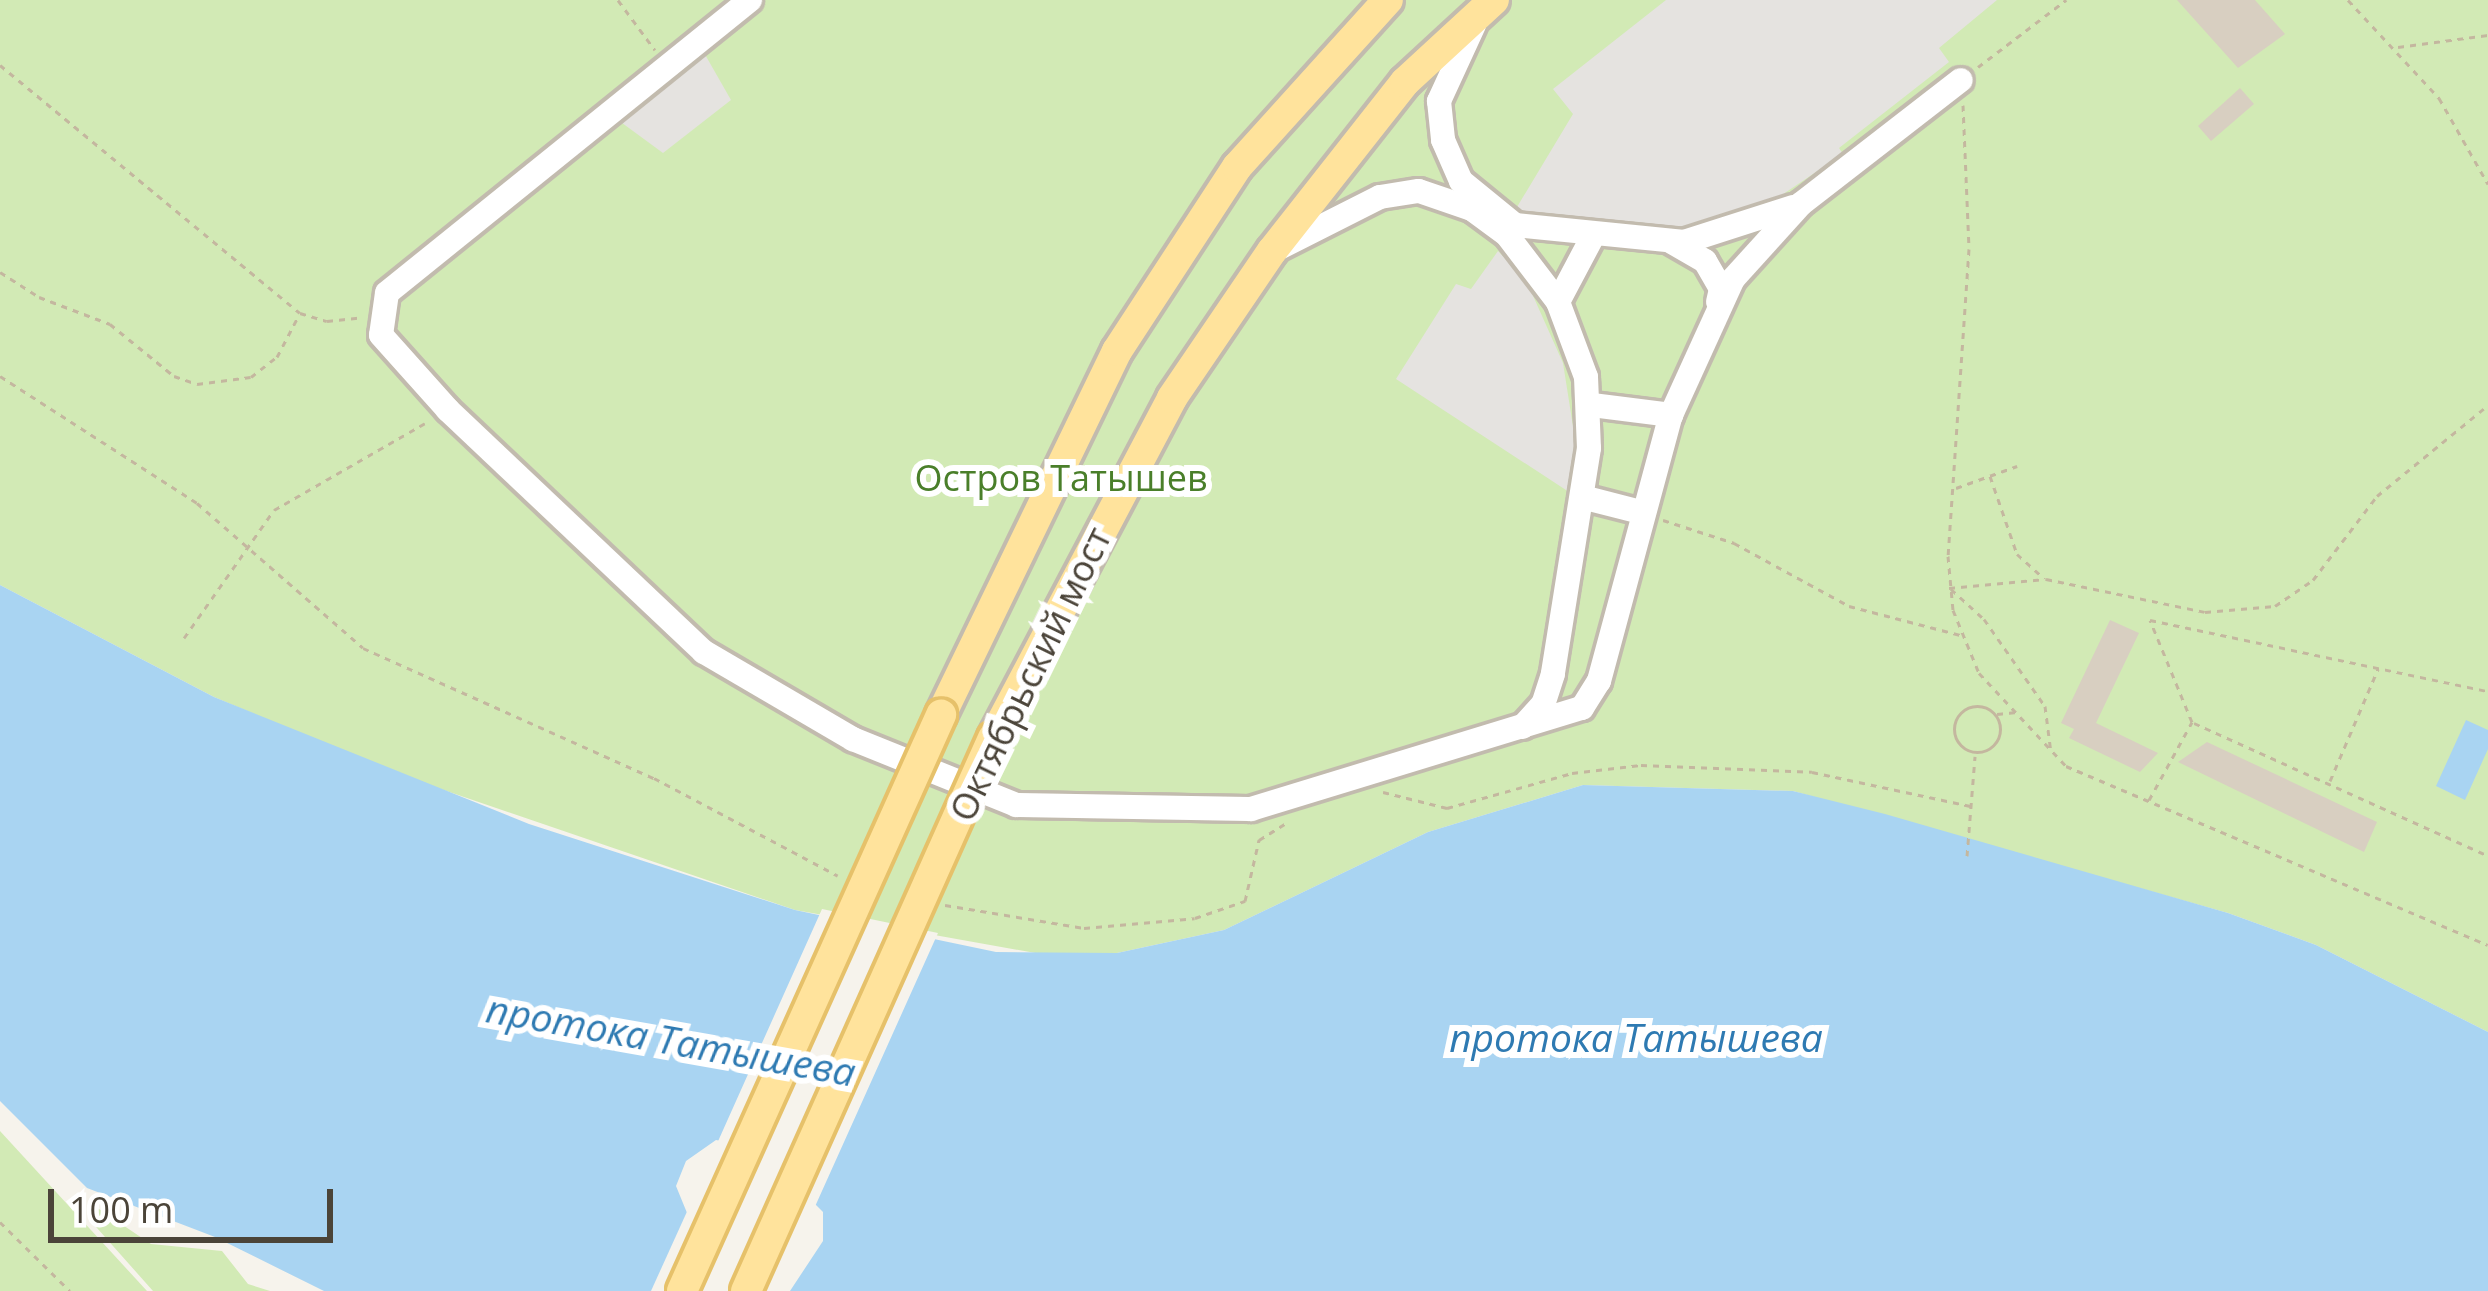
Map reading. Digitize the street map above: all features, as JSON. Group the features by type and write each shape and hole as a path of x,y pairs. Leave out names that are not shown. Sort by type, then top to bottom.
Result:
{"main road":[{"name":"Октябрьский мост","path":"682,1291 941,715 1118,352 1237,167 1388,0"},
{"name":"Октябрьский мост","path":"746,1291 994,738 1172,398 1272,251 1405,82 1487,6"}],"lane":[{"path":"750,0 387,292 380,313 390,350 718,663 789,708 1000,802 1240,811 1576,711 1594,694 1671,415 1718,304 1751,254 1801,204 1961,80"},
{"path":"1487,6 1439,101 1454,171 1515,225 1672,242 1801,204"},
{"path":"1272,251 1380,196 1419,191 1472,209 1507,235 1558,302 1592,406 1582,497 1548,696 1516,732"},
{"path":"1558,302 1593,236"},
{"path":"1672,242 1705,261 1721,289 1718,304"},
{"path":"1592,406 1671,415"},
{"path":"1582,497 1641,512"}],"path":[{"path":"619,0 666,66"},
{"path":"2066,0 1961,80 1970,217 1949,588 1961,636 1979,673 2018,711 2051,755 2488,945"},
{"path":"2348,0 2396,47 2449,112 2488,184"},
{"path":"2396,47 2488,35"},
{"path":"0,65 300,314 327,321 380,313"},
{"path":"0,272 39,297 110,324 174,376 197,384 251,377 277,356 300,314"},
{"path":"0,376 197,503 243,546"},
{"path":"1949,588 2046,579 2205,612 2276,606 2313,580 2377,496 2488,405"},
{"path":"184,638 217,598 243,546 274,511 448,410"},
{"path":"1955,488 2017,466"},
{"path":"1990,476 2017,554 2046,579"},
{"path":"1641,512 1734,543 1849,606 1961,636"},
{"path":"1949,588 1984,619 2044,706 2051,755"},
{"path":"2488,691 2150,620 2192,722 2488,856"},
{"path":"2329,783 2379,667"},
{"path":"1975,753 1954,736 1956,718 1979,706 1995,714 2018,711"},
{"path":"1975,753 1998,740 1995,714"},
{"path":"2149,800 2192,722"},
{"path":"1967,856 1975,753"},
{"path":"0,1222 70,1291"}],"green space":[{"name":"Остров Татышев","path":"0,0 2488,0 2488,1032 2316,945 2228,913 1793,791 1583,785 1428,832 1224,930 1117,953 1052,956 795,910 388,771 214,697 0,585"},
{"path":"0,1131 147,1291 0,1291"},
{"path":"96,1207 151,1244 222,1251 248,1284 270,1291 153,1291 89,1219"}],"shaded area":[{"path":"1666,0 1997,0 1939,48 1949,62 1839,148 1843,154 1758,211 1687,230 1525,219 1514,212 1573,114 1553,89"},
{"path":"703,51 731,100 663,153 618,120"},
{"path":"1498,251 1526,280 1563,363 1575,439 1569,492 1396,379 1456,284 1471,289"}],"water":[{"name":"протока Татышева","path":"0,585 214,697 529,824 795,910 996,952 1117,953 1224,930 1428,832 1583,785 1793,791 1885,814 2228,913 2316,945 2488,1032 2488,1291 790,1291 823,1241 823,1212 760,1149 716,1140 686,1161 676,1186 694,1230 681,1291 324,1291 215,1237 87,1188 0,1101"},
{"path":"2466,720 2488,730 2488,749 2465,800 2436,786"}],"pier":[{"path":"822,909 938,933 813,1211 757,1154 715,1148"},
{"path":"690,1205 700,1231 688,1291 651,1291"}],"building":[{"path":"2177,0 2255,0 2285,34 2238,68"},
{"path":"2240,88 2254,104 2211,141 2198,126"},
{"path":"2110,620 2139,633 2096,723 2158,753 2140,772 2069,738 2074,729 2061,723"},
{"path":"2207,742 2377,822 2364,852 2178,762"}]}
